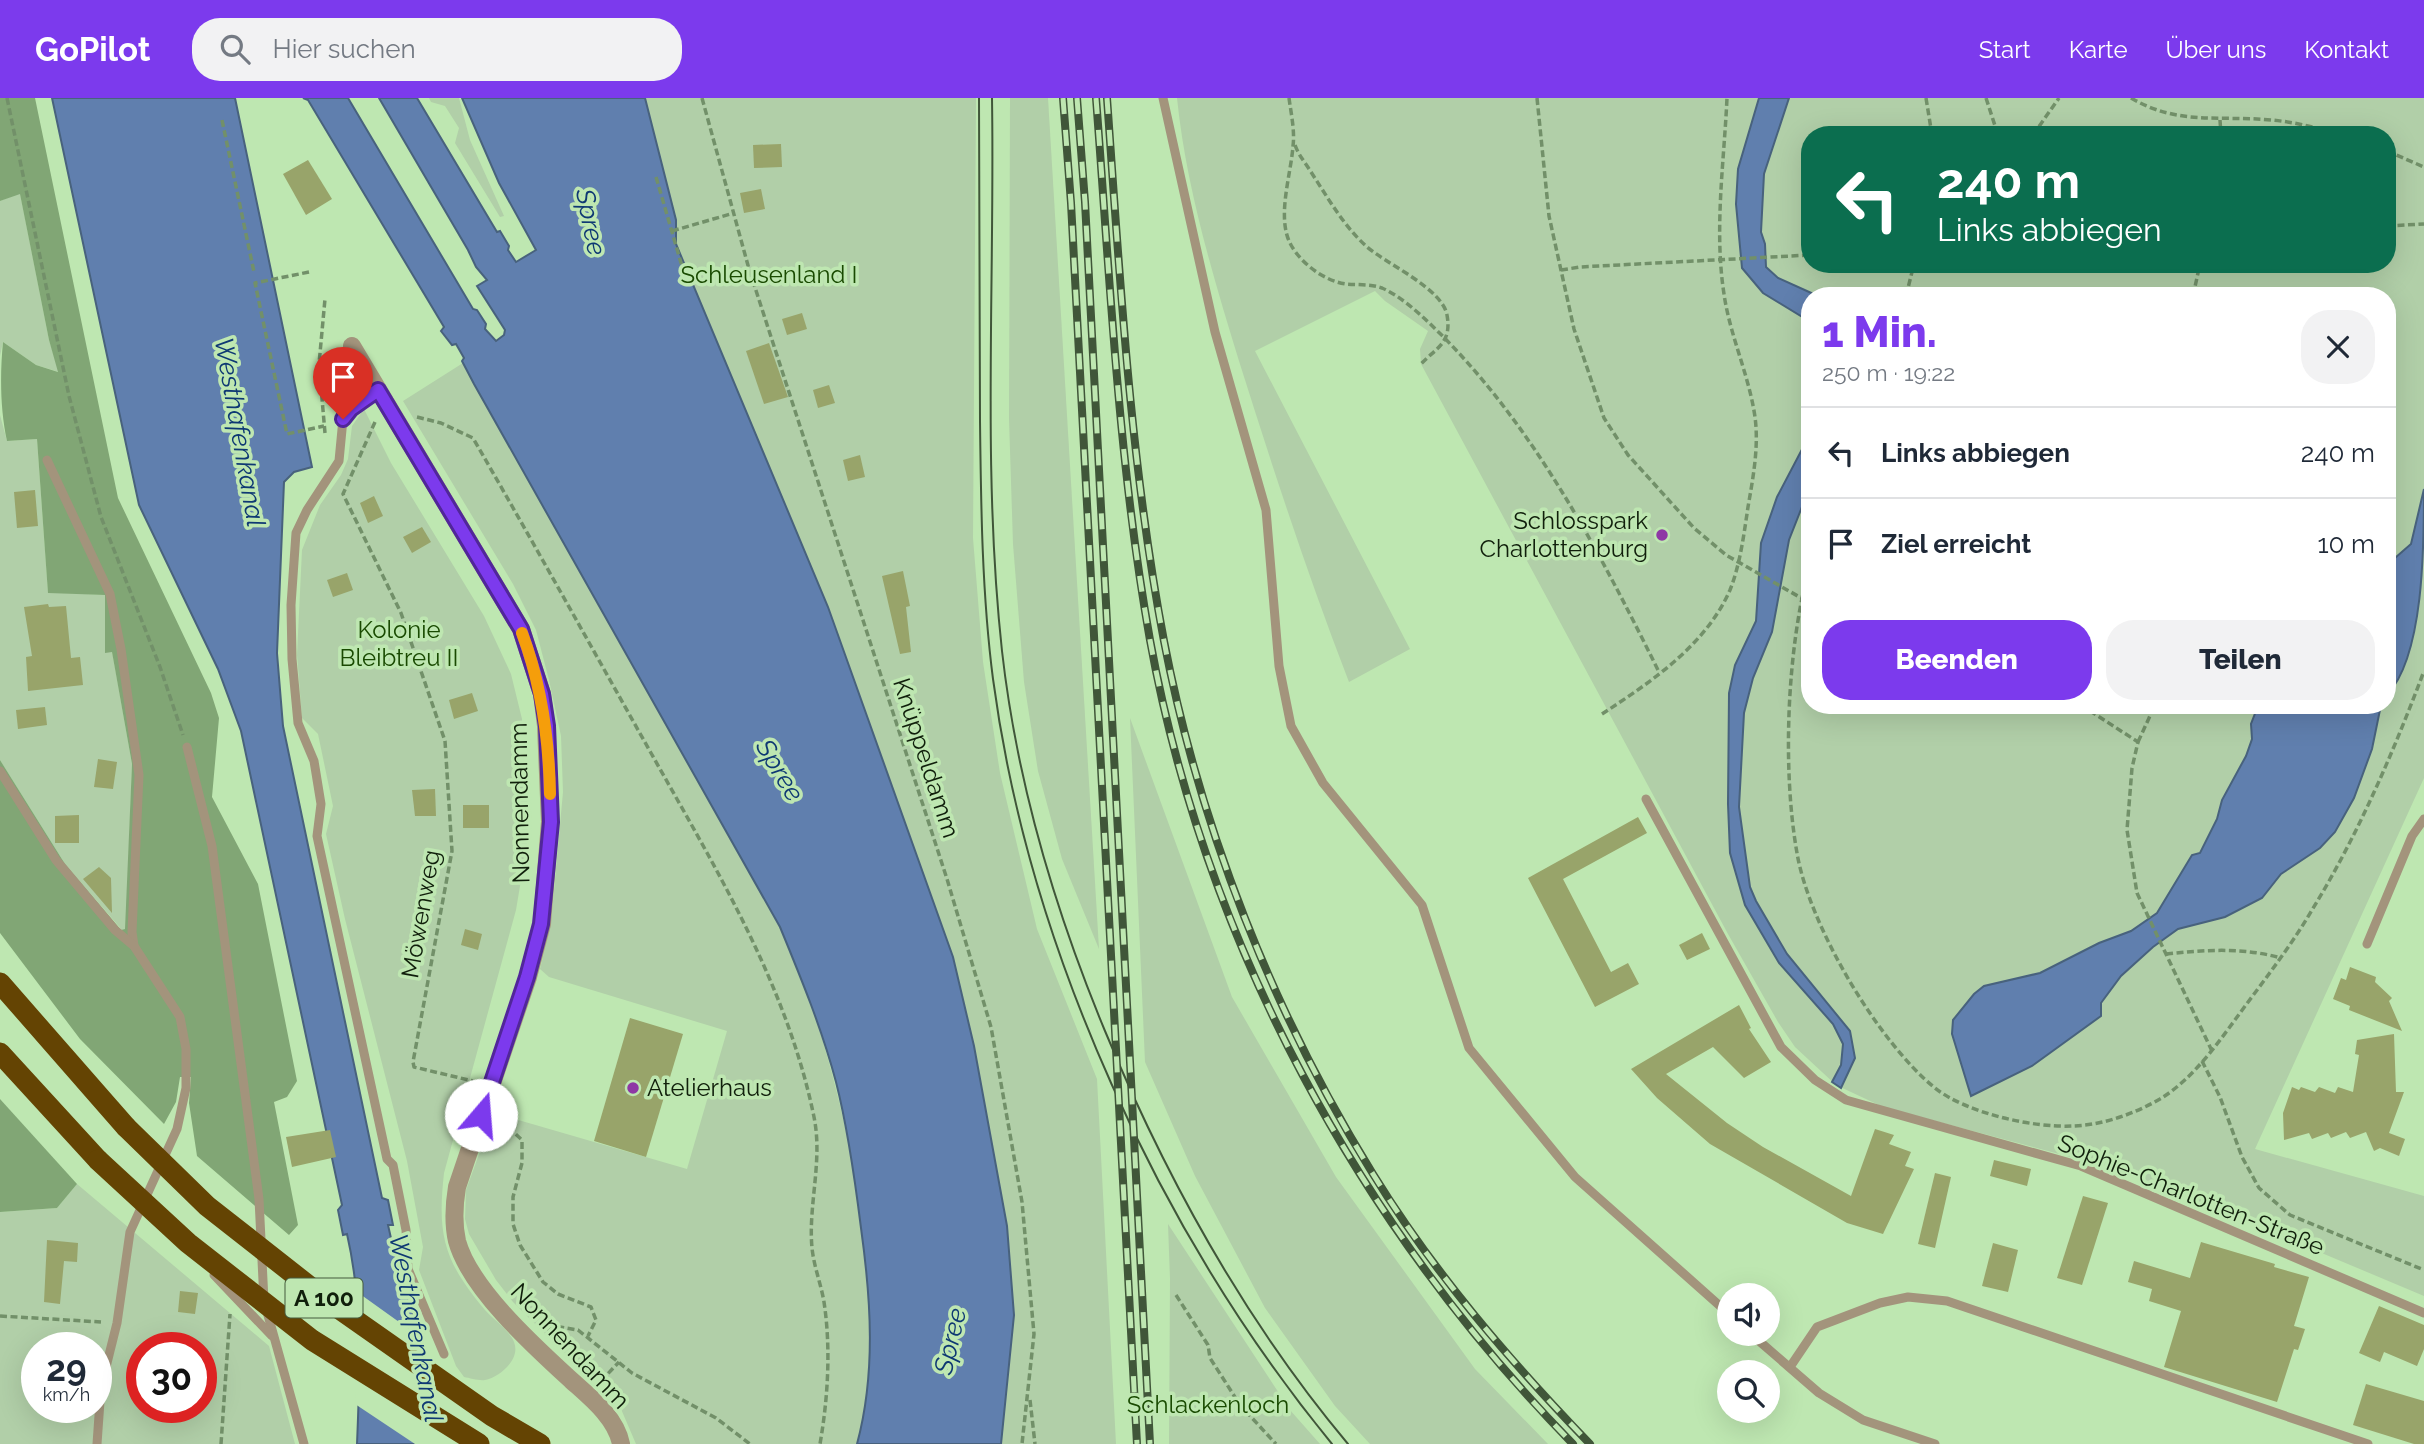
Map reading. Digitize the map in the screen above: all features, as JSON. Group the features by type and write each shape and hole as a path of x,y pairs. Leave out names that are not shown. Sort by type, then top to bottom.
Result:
{"highway":[{"name":"A 100","path":"0,983 126,1127 207,1206 328,1301 492,1416 540,1444"},
{"name":"A 100","path":"0,1053 98,1160 188,1243 312,1340 479,1444"}],"street":[{"name":"Nonnendamm","path":"352,346 373,393 396,419 521,629 542,694 547,726 551,822 543,913 531,967 455,1197 457,1241 466,1261 491,1300 598,1405 620,1436 621,1444"}],"lane":[{"path":"1163,98 1216,332 1266,510 1279,666 1290,726 1323,783 1422,905 1469,1048 1574,1177 1717,1303"},
{"path":"373,393 351,409 343,419 342,450 334,469 307,510 296,533 292,659 298,723 314,761 321,804 317,836 387,1159 393,1165 406,1230 408,1269 444,1354"},
{"path":"47,460 110,594 121,649 139,775 132,932 134,946"},
{"path":"187,747 212,846 259,1199 264,1301 304,1444"},
{"path":"0,771 56,860 115,930 134,946 180,1017 186,1049 186,1088 177,1129 130,1232 117,1323 101,1387 97,1444"},
{"name":"Sophie-Charlotten-Straße","path":"1646,799 1782,1047 1815,1080 1846,1100 2081,1166 2424,1312"},
{"path":"2367,944 2412,836 2424,818"},
{"path":"144,1201 273,1337"},
{"path":"1790,1367 1818,1327 1880,1303 1908,1297 1947,1301 2368,1444"},
{"path":"1765,1346 1819,1393 1863,1420 1935,1444"}],"path":[{"path":"7,98 69,396 101,517 160,667 187,747"},
{"name":"Knüppeldamm","path":"702,98 754,282 947,879 991,1027 1016,1160 1034,1334 1022,1444"},
{"path":"1289,98 1294,143 1299,156 1329,202 1365,245 1416,281 1444,307 1446,341 1421,364"},
{"path":"1537,98 1546,197 1574,329 1595,397 1614,437 1674,509 1726,555 1801,598 1793,664 1790,791 1796,852 1803,882 1829,946 1890,1039 1910,1065 1936,1090 1972,1109 2015,1121 2072,1126 2121,1118 2162,1097 2213,1051 2314,909 2362,818 2404,724 2424,671"},
{"path":"1602,714 1690,648 1720,610 1731,587 1737,561 1755,462 1756,420 1730,327 1720,258 1727,98"},
{"path":"1926,98 1930,126"},
{"path":"1986,98 1995,126"},
{"path":"2039,126 2059,98"},
{"path":"2132,98 2152,110 2197,119 2269,120 2298,126"},
{"path":"222,120 254,272"},
{"path":"2220,120 2220,126"},
{"path":"1294,143 1286,181 1285,223 1287,236 1297,254 1306,264 1336,281 1380,288 1398,297 1446,341 1521,431 1577,513 1603,558 1659,672"},
{"path":"2396,155 2424,167"},
{"path":"656,177 686,280"},
{"path":"672,231 734,213"},
{"path":"2396,226 2424,224"},
{"path":"1561,270 1720,258 1801,255"},
{"path":"309,272 255,283 287,434 324,426"},
{"path":"325,299 319,364 324,426 334,469"},
{"name":"Möwenweg","path":"373,393 375,422 364,441 343,494 401,613 442,725 447,762 451,866 413,1062 414,1067 474,1081"},
{"path":"396,419 404,414 441,424 473,438 703,845 754,941 788,1018 814,1119 817,1153 811,1234 814,1265 824,1301 827,1406 820,1444"},
{"path":"2095,714 2138,742"},
{"path":"2151,714 2138,742 2131,779 2127,830 2137,893 2213,1051"},
{"path":"2166,954 2233,950 2281,958"},
{"path":"2202,1062 2220,1097 2242,1157 2259,1188 2274,1204 2290,1215 2424,1270"},
{"path":"481,1115 507,1126 522,1140 523,1163 513,1197 513,1224 520,1245 543,1282 558,1294 591,1307 596,1320 588,1336"},
{"path":"221,1444 224,1364 232,1293"},
{"path":"1176,1295 1208,1345 1210,1358 1240,1405 1276,1444"},
{"path":"0,1317 117,1323"},
{"path":"530,1340 543,1331 560,1327 578,1329 632,1373 716,1418 750,1444"},
{"path":"588,1396 619,1362"},
{"path":"1029,1395 1035,1444"}],"green space":[{"path":"0,98 35,98 118,498 211,693 219,718 212,797 258,884 297,1081 287,1097 274,1102 298,1225 289,1235 197,1156 189,1103 191,1077 180,1077 176,1102 164,1124 80,1039 0,933 0,760 65,864 121,930 125,929 132,764 112,652 105,653 105,595 48,593 37,439 7,441 1,391 3,342 36,365 58,372 49,340 20,194 0,201"},
{"path":"429,98 459,98 470,140 504,216 500,217 455,143 459,128 445,106 431,102"},
{"name":"Schleusenland I","path":"645,98 976,98 973,538 983,662 1000,773 1037,929 1097,1079 1116,1444 1001,1444 1014,1315 1007,1226 974,1046 953,957 828,607 676,244 676,220"},
{"path":"1010,98 1048,98 1099,949 1062,859 1038,771 1024,682 1013,544 1009,419"},
{"name":"Schlosspark Charlottenburg","path":"1177,98 2424,98 2424,778 2255,1149 2424,1196 2424,1296 2229,1214 2104,1166 1883,1107 1836,1085 1795,1047 1728,934 1421,364 1420,349 1428,331 1375,291 1255,351 1410,649 1349,682 1291,522 1239,361 1202,231 1187,165"},
{"path":"20,193 49,340 59,372 36,365 3,342 0,356 0,201"},
{"path":"463,363 780,928 805,986 841,1109 862,1224 870,1339 866,1393 857,1444 636,1444 621,1409 513,1302 496,1280 469,1234 465,1219 466,1190 494,1113 687,1169 727,1031 549,977 540,969 551,923 563,792 561,736 549,680 536,630 513,584 403,401"},
{"name":"Kolonie Bleibtreu II","path":"364,409 391,463 484,616 511,674 522,719 528,816 527,844 516,910 444,1173 442,1195 443,1231 452,1262 471,1293 514,1342 515,1355 512,1361 503,1371 485,1380 464,1377 456,1366 419,1270 423,1247 407,1161 326,834 333,806 318,734 302,718 297,655 302,550 320,505 341,475 348,459 352,426"},
{"path":"0,415 7,441 37,439 48,592 105,595 105,652 112,651 132,764 126,929 122,930 65,864 0,760"},
{"path":"1130,718 1232,997 1336,1177 1475,1369 1548,1444 1370,1444 1335,1406 1265,1308 1195,1176 1145,1062"},
{"path":"0,1099 77,1184 57,1208 0,1212"},
{"path":"77,1184 269,1346 295,1444 0,1444 0,1212 57,1208"},
{"name":"Schlackenloch","path":"1168,1224 1290,1410 1320,1444 1169,1444"}],"water":[{"name":"Westhafenkanal","path":"52,98 235,98 312,467 294,472 284,482 277,653 283,726 382,1198 388,1200 393,1225 388,1225 395,1254 422,1338 472,1444 357,1444 359,1339 352,1260 347,1234 343,1235 338,1210 342,1205 241,731 218,669 139,505"},
{"name":"Spree","path":"303,98 348,98 473,309 477,310 486,324 485,329 496,341 504,335 505,330 477,286 487,280 476,267 379,98 417,98 497,232 500,231 516,262 536,250 499,183 462,98 645,98 676,220 676,244 828,607 953,957 974,1046 1007,1226 1014,1315 1001,1444 857,1444 867,1390 870,1336 867,1282 854,1173 830,1062 811,1004 780,927 474,384 456,344 452,345 441,331 444,327 308,100"},
{"path":"1759,98 1789,98 1764,174 1761,232 1765,244 1766,267 1778,278 1801,288 1801,316 1763,293 1742,268 1736,204 1738,169"},
{"path":"1801,451 1801,509 1789,540 1772,632 1753,678 1744,713 1739,807 1750,887 1756,901 1787,954 1850,1031 1855,1058 1841,1088 1832,1082 1841,1065 1843,1044 1833,1024 1779,963 1745,905 1730,853 1729,693 1735,665 1756,621 1761,543 1777,497"},
{"path":"2424,489 2422,569 2415,628 2408,654 2396,682 2396,557 2411,544"},
{"path":"2255,714 2379,714 2372,749 2354,798 2335,832 2320,848 2281,874 2262,898 2225,917 2178,929 2153,947 2121,976 2101,1003 2101,1016 2032,1066 1971,1096 1952,1034 1953,1020 1984,986 2040,973 2099,943 2131,931 2157,913 2192,855 2200,853 2217,819 2222,800 2246,756 2252,739 2251,724"}],"pier":[{"path":"353,1289 427,1342 447,1391 476,1444 415,1444 355,1404 358,1334"}],"building":[{"path":"781,144 782,167 754,168 753,145"},
{"path":"308,160 332,199 306,215 283,174"},
{"path":"761,189 765,209 744,213 740,193"},
{"path":"802,313 807,329 787,335 782,319"},
{"path":"769,343 788,397 764,404 746,351"},
{"path":"829,385 835,403 818,408 813,390"},
{"path":"860,455 865,477 848,481 843,460"},
{"path":"35,490 38,526 17,528 14,492"},
{"path":"374,496 383,516 368,523 360,503"},
{"path":"422,527 431,542 412,553 403,537"},
{"path":"903,571 910,606 906,607 911,652 900,654 882,576"},
{"path":"347,573 353,590 333,597 327,580"},
{"path":"48,604 49,607 66,606 71,658 80,657 83,685 28,691 26,657 32,656 24,607"},
{"path":"472,693 478,711 454,719 449,700"},
{"path":"45,707 47,725 18,729 16,710"},
{"path":"98,759 117,762 113,789 94,787"},
{"path":"435,789 436,816 415,816 412,790"},
{"path":"463,805 489,805 489,828 463,828"},
{"path":"79,815 79,843 55,843 55,816"},
{"path":"1638,817 1647,833 1563,879 1611,972 1628,963 1639,984 1595,1007 1528,878"},
{"path":"99,867 111,878 112,913 83,879"},
{"path":"465,929 482,934 478,950 461,945"},
{"path":"1702,933 1710,949 1687,960 1679,945"},
{"path":"2350,967 2376,977 2375,982 2392,998 2389,1001 2402,1031 2349,1010 2350,1006 2333,999 2341,978 2346,980"},
{"path":"1739,1005 1751,1028 1749,1029 1771,1062 1744,1078 1713,1047 1666,1074 1727,1123 1763,1147 1851,1196 1875,1129 1894,1135 1889,1144 1911,1152 1905,1166 1914,1169 1883,1234 1847,1223 1710,1144 1657,1098 1631,1069"},
{"name":"Atelierhaus","path":"630,1018 683,1034 646,1157 594,1141"},
{"path":"2394,1034 2396,1092 2404,1092 2389,1133 2405,1139 2399,1156 2380,1148 2374,1151 2366,1132 2350,1138 2346,1132 2331,1138 2328,1133 2312,1139 2309,1133 2284,1140 2283,1113 2292,1087 2315,1092 2319,1087 2335,1093 2338,1087 2353,1092 2359,1055 2355,1054 2357,1040"},
{"path":"330,1130 336,1157 292,1167 286,1137"},
{"path":"1994,1160 2031,1169 2027,1186 1990,1176"},
{"path":"1935,1173 1951,1177 1935,1248 1918,1244"},
{"path":"2083,1196 2108,1203 2082,1285 2057,1278"},
{"path":"47,1240 78,1243 77,1262 64,1261 60,1304 44,1302"},
{"path":"2201,1242 2309,1277 2294,1326 2305,1329 2298,1350 2294,1349 2277,1402 2164,1367 2181,1311 2149,1301 2152,1289 2128,1282 2134,1261 2190,1278"},
{"path":"1993,1243 2018,1250 2008,1292 1982,1286"},
{"path":"180,1291 198,1293 195,1314 178,1312"},
{"path":"2379,1306 2424,1325 2424,1349 2417,1366 2384,1352 2380,1362 2359,1353"},
{"path":"2366,1384 2424,1401 2424,1444 2414,1444 2353,1425"}],"tram line":[{"path":"979,98 980,453 986,615 993,679 1011,781 1037,883 1071,984 1112,1084 1159,1181 1212,1274 1270,1362 1332,1444"},
{"path":"992,98 991,444 996,582 1002,651 1017,749 1040,845 1070,938 1105,1031 1182,1194 1211,1247 1275,1348 1348,1444"}],"railway":[{"path":"1063,98 1071,203 1137,1444"},
{"path":"1077,98 1085,202 1150,1444"},
{"path":"1096,98 1116,370 1139,573 1150,640 1175,753 1209,863 1252,970 1302,1074 1360,1173 1424,1269 1496,1359 1573,1444"},
{"path":"1107,98 1134,438 1152,574 1179,711 1198,781 1244,917 1303,1049 1337,1113 1397,1211 1474,1315 1590,1444"}],"slow traffic":[{"path":"522,633 542,694 547,726 550,794"}],"place":[{"name":"Schlosspark Charlottenburg","path":"1662,535"},
{"name":"Atelierhaus","path":"633,1088"}],"route":[{"path":"343,419 351,409 378,390 521,629 542,694 549,752 551,822 545,902 537,947 481,1115"}]}
